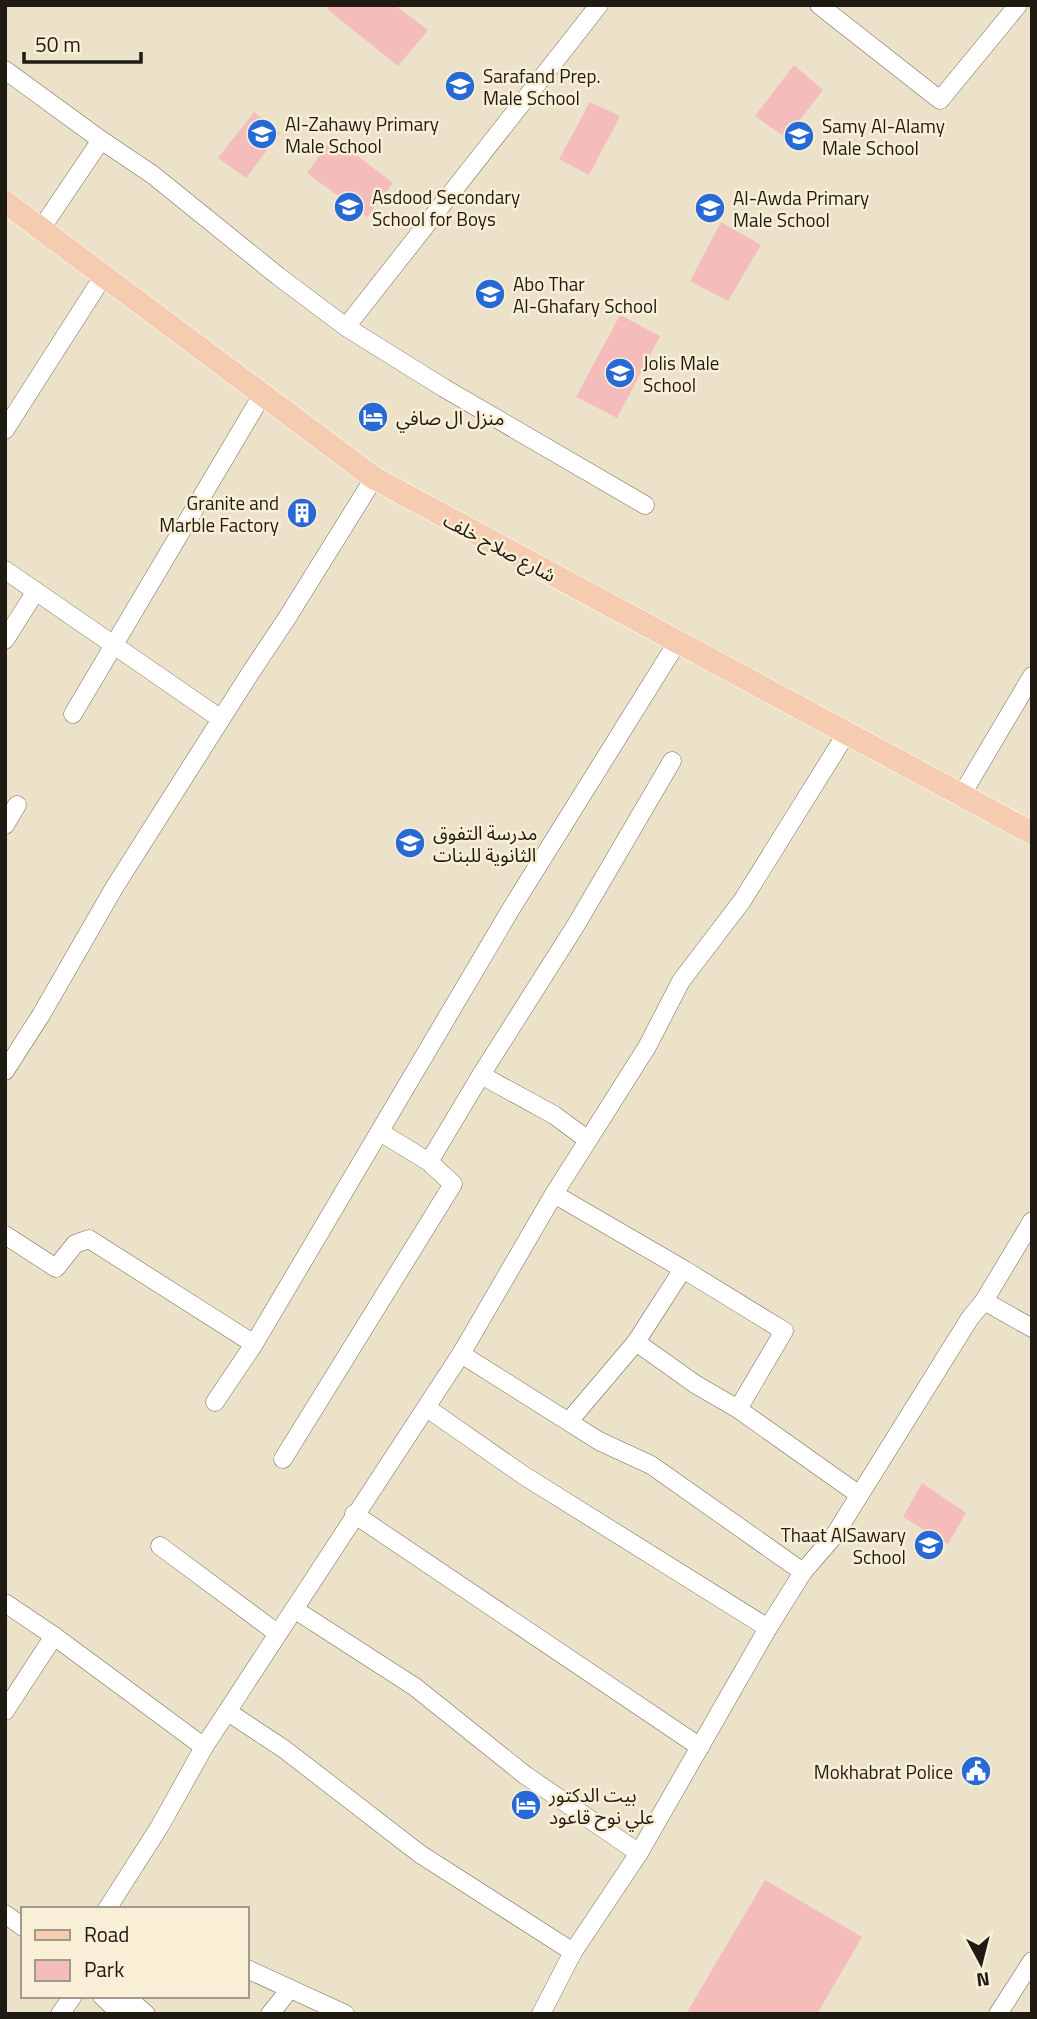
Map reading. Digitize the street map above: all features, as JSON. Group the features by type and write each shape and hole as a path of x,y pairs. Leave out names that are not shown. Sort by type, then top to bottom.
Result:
{"main road":[{"name":"شارع صلاح خلف","path":"5,202 374,478 1032,833"}],"street":[{"path":"346,327 599,5"},
{"path":"819,5 940,100 1018,5"},
{"path":"5,70 153,175 346,327 444,388 645,505"},
{"path":"41,229 101,140"},
{"path":"5,430 104,275"},
{"path":"74,714 262,395"},
{"path":"7,1065 41,1015 121,877 374,478"},
{"path":"5,570 116,644 221,719"},
{"path":"5,640 36,591"},
{"path":"215,1402 254,1344 511,909 678,641"},
{"path":"961,796 1032,676"},
{"path":"108,1907 160,1826 204,1747 461,1354 554,1194 647,1047 681,981 742,901 846,734"},
{"path":"429,1162 576,925 672,761"},
{"path":"5,825 17,805"},
{"path":"481,1075 554,1115 588,1140"},
{"path":"283,1459 453,1184 429,1162 380,1132"},
{"path":"554,1194 784,1331 738,1409"},
{"path":"541,2014 573,1952 639,1853 768,1628 803,1573 834,1536 1032,1221"},
{"path":"5,1235 56,1268 75,1244 89,1239 254,1344"},
{"path":"570,1420 636,1342 683,1269"},
{"path":"984,1301 1032,1328"},
{"path":"636,1342 695,1384 738,1409 858,1494"},
{"path":"461,1354 570,1420 599,1441 651,1465 803,1573"},
{"path":"426,1408 523,1475 768,1628"},
{"path":"355,1514 700,1747"},
{"path":"160,1546 277,1633"},
{"path":"5,1603 204,1747"},
{"path":"294,1609 415,1687 525,1774 639,1853"},
{"path":"5,1711 54,1636"},
{"path":"228,1712 284,1749 420,1854 573,1952"},
{"path":"5,1914 21,1926"},
{"path":"998,2014 1032,1961"},
{"path":"248,1969 345,2014"},
{"path":"270,2014 290,1989"},
{"path":"60,2014 72,1998"},
{"path":"104,1998 121,2014"},
{"path":"127,1998 146,2014"}],"green space":[{"path":"330,5 395,5 428,30 398,66 327,9"},
{"path":"794,65 823,90 786,138 755,116"},
{"path":"590,102 620,116 589,175 559,159"},
{"path":"254,112 280,133 246,178 218,158"},
{"path":"333,137 393,183 367,217 307,173"},
{"path":"721,222 761,245 728,301 690,281"},
{"path":"620,315 660,336 617,418 576,397"},
{"path":"922,1483 966,1513 948,1544 903,1517"},
{"path":"765,1880 862,1937 817,2014 686,2014"}],"place":[{"name":"Sarafand Prep. Male School","path":"460,86"},
{"name":"Al-Zahawy Primary Male School","path":"262,134"},
{"name":"Samy Al-Alamy Male School","path":"799,136"},
{"name":"Asdood Secondary School for Boys","path":"349,207"},
{"name":"Al-Awda Primary Male School","path":"710,208"},
{"name":"Abo Thar Al-Ghafary School","path":"490,294"},
{"name":"Jolis Male School","path":"620,373"},
{"name":"منزل ال صافي","path":"373,417"},
{"name":"Granite and Marble Factory","path":"302,513"},
{"name":"مدرسة التفوق الثانوية للبنات","path":"410,843"},
{"name":"Thaat AlSawary School","path":"929,1545"},
{"name":"Mokhabrat Police","path":"976,1771"},
{"name":"بيت الدكتور علي نوح قاعود","path":"526,1805"}]}
